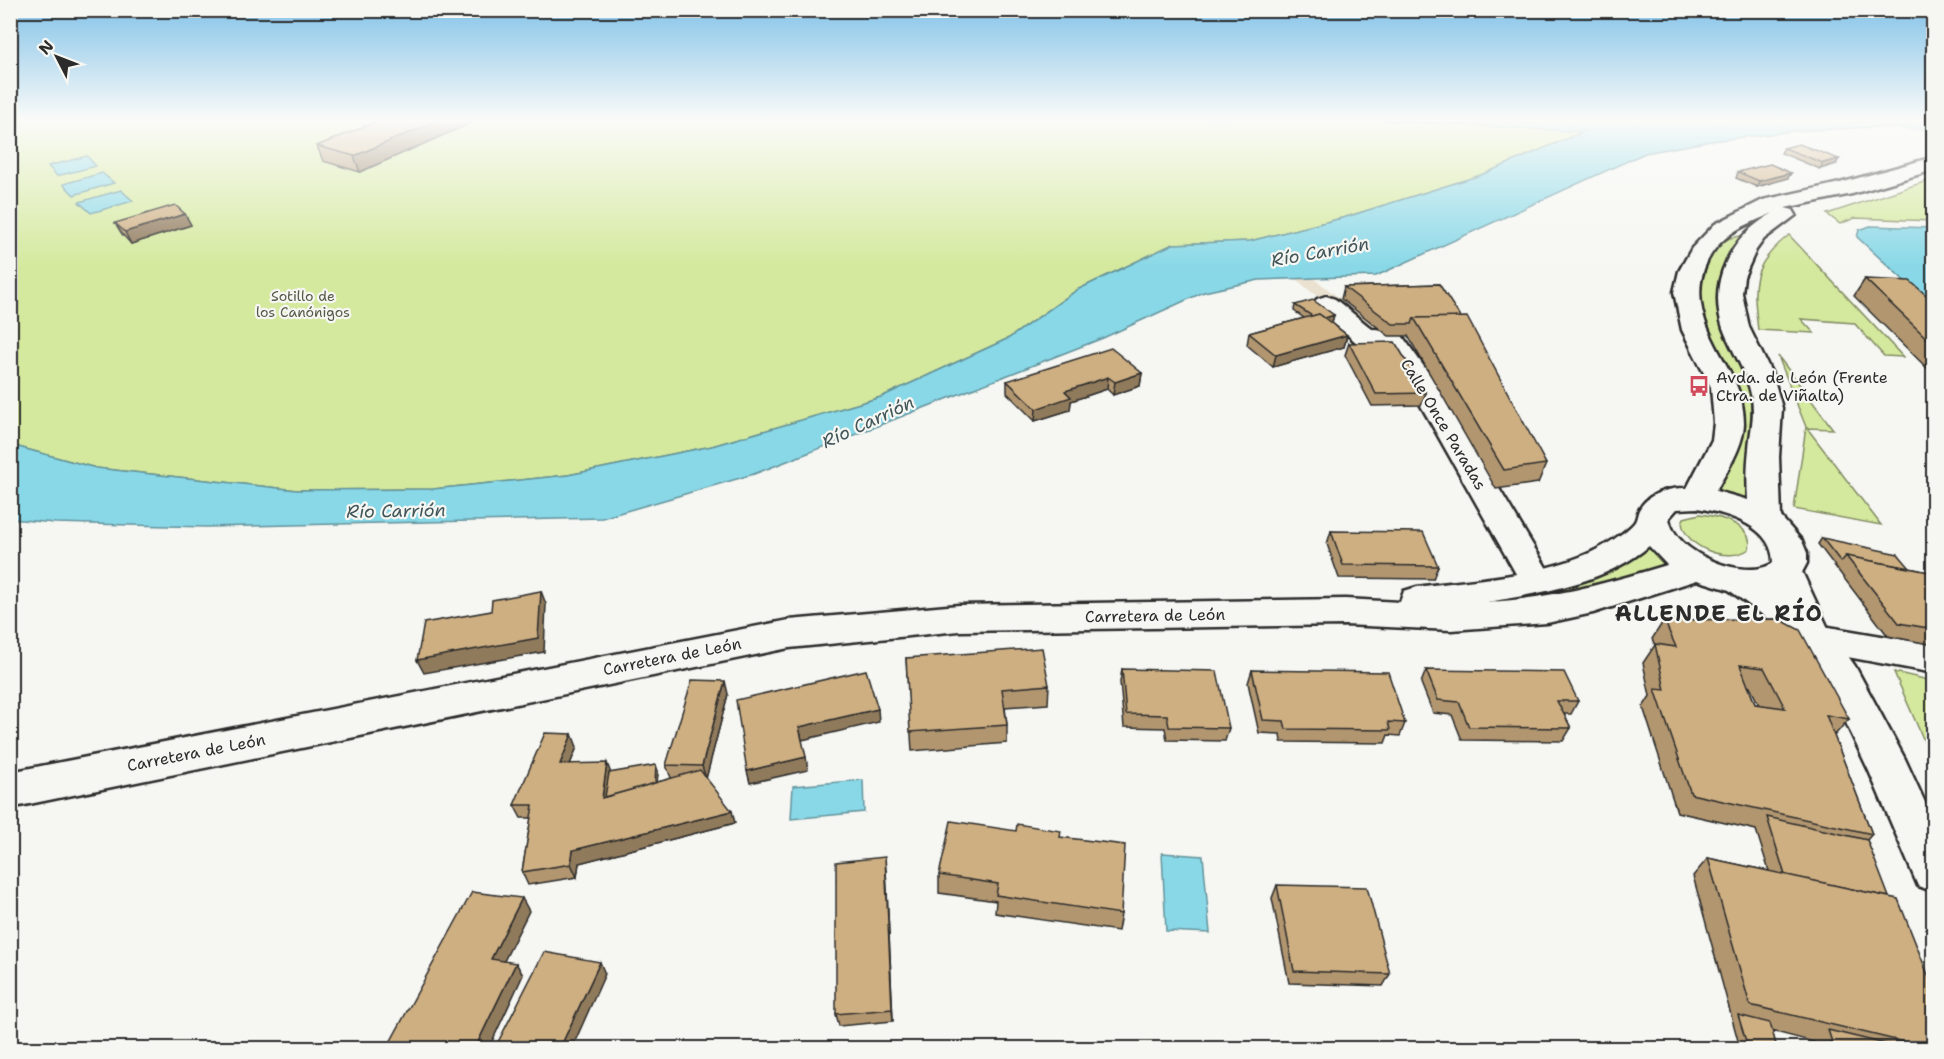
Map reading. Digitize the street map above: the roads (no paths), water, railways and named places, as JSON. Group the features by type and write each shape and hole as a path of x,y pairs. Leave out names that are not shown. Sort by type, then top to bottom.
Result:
{"main road":[{"path":"1653,525 1657,536 1667,548 1698,568 1741,581 1760,582 1776,578 1786,572 1792,562 1791,551 1784,539 1765,522 1732,505 1697,498 1727,440 1730,423 1725,387 1695,330 1686,292 1691,271 1700,253 1722,229 1771,205 1844,189 1915,168"},
{"path":"1765,522 1764,451 1768,408 1761,377 1732,315 1729,304 1730,279 1739,254 1755,234 1781,216 1844,189"},
{"name":"Calle Once Paradas","path":"1326,304 1366,337 1389,336 1425,388 1536,579"},
{"name":"Carretera de León","path":"1345,612 1489,589 1581,568 1620,551 1653,525 1654,513 1662,504 1677,499 1697,498"},
{"name":"Carretera de León","path":"10,789 789,633 959,618 1345,612 1451,617 1547,610 1609,596 1698,568"},
{"path":"1786,572 1814,635 1842,676 1885,761 1934,872"},
{"path":"1741,581 1814,635 1934,659"}],"water":[{"path":"50,168 87,168 57,176"},
{"name":"Río Carrión","path":"1497,168 1611,168 1376,276 1259,280 1204,292 1103,338 754,474 602,518 206,527 55,523 11,519 11,445 96,468 297,490 433,489 568,475 712,446 881,397 1009,338 1077,290 1173,244 1250,241 1346,217"},
{"path":"102,173 114,183 74,195 63,184"},
{"path":"121,190 133,201 91,213 79,202"},
{"path":"1870,226 1933,228 1933,307 1857,237 1859,230"},
{"path":"863,780 864,812 791,819 793,786"},
{"path":"1162,853 1203,856 1210,933 1166,931"}],"place":[{"name":"Avda. de León (Frente Ctra. de Viñalta)","path":"1699,386"}],"district":[{"name":"ALLENDE EL RÍO","path":"1719,613"}],"park label":[{"name":"Sotillo de los Canónigos","path":"303,304"}]}
